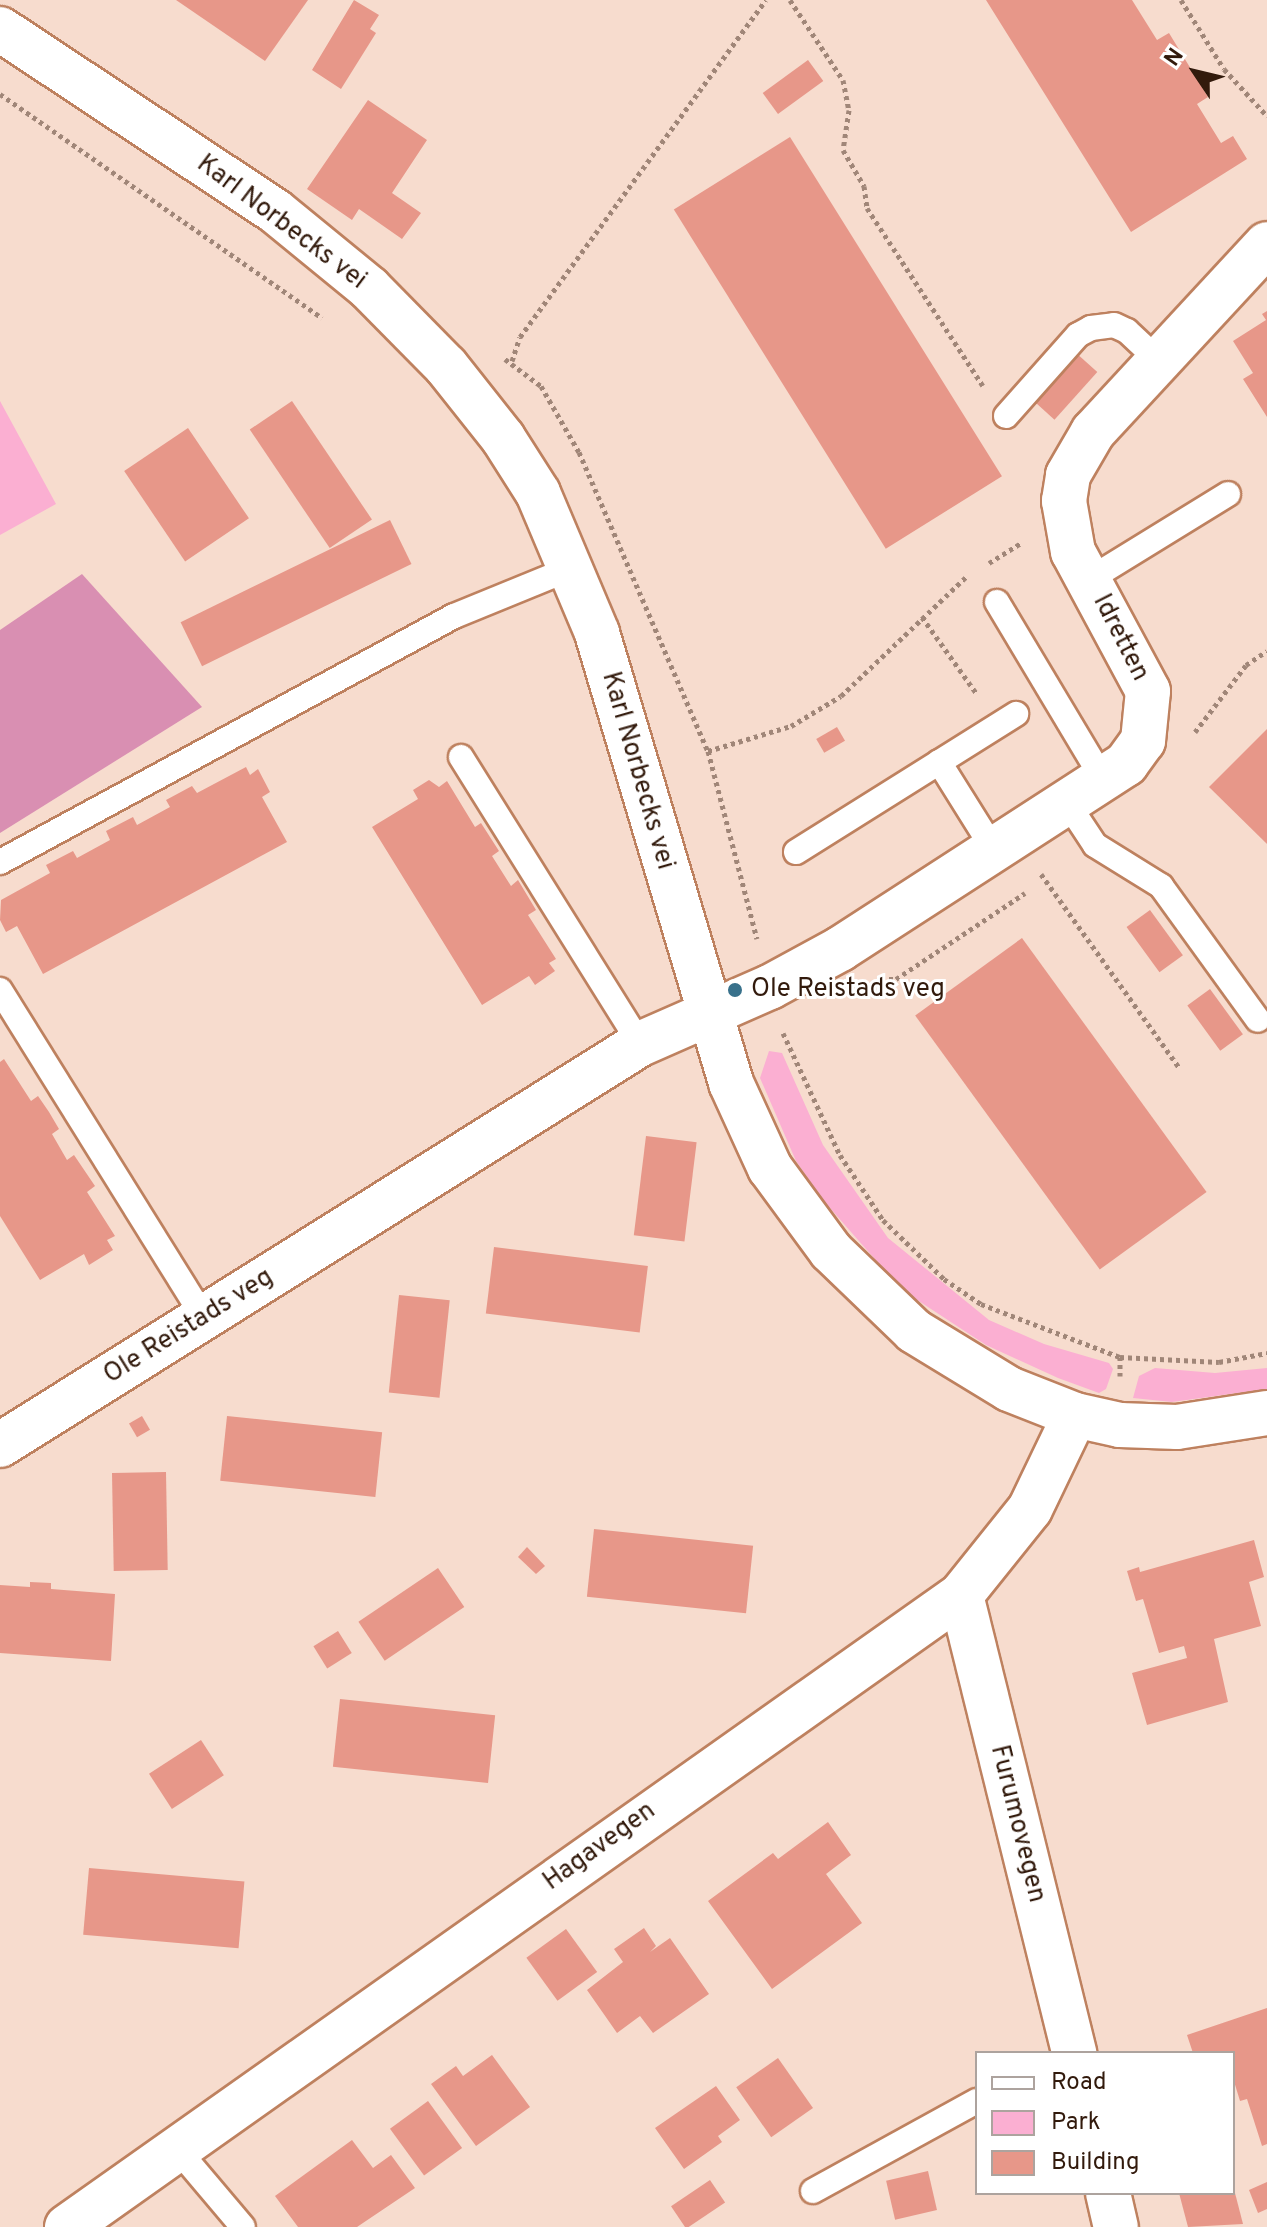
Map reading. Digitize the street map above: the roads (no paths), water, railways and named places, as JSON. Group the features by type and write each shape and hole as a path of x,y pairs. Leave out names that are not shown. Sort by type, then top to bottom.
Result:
{"street":[{"name":"Karl Norbecks vei","path":"0,29 275,211 369,288 446,366 503,438 538,493 597,633 731,1083 770,1168 831,1251 914,1331 1009,1389 1075,1415 1120,1425 1177,1427 1267,1413"},
{"name":"Idretten","path":"709,1014 840,949 1104,781 1126,764 1143,741 1148,691 1066,527 1064,501 1078,452 1267,244"},
{"name":"Ole Reistads veg","path":"0,1445 640,1044 709,1014"},
{"name":"Hagavegen","path":"67,2227 961,1595 1030,1509 1075,1415"},
{"name":"Furumovegen","path":"961,1595 1070,2051"},
{"path":"1108,2195 1116,2227"}],"lane":[{"path":"1006,416 1078,335 1091,328 1103,324 1127,331 1159,361"},
{"path":"1090,579 1228,494"},
{"path":"0,862 454,616 569,569"},
{"path":"997,602 1104,781"},
{"path":"796,852 1007,720"},
{"path":"461,757 640,1044"},
{"path":"939,762 1005,844"},
{"path":"1068,804 1095,845 1161,886 1258,1020"},
{"path":"0,990 204,1318"},
{"path":"813,2191 975,2102"},
{"path":"177,2149 243,2227"}],"place":[{"name":"Ole Reistads veg","path":"735,990"}]}
